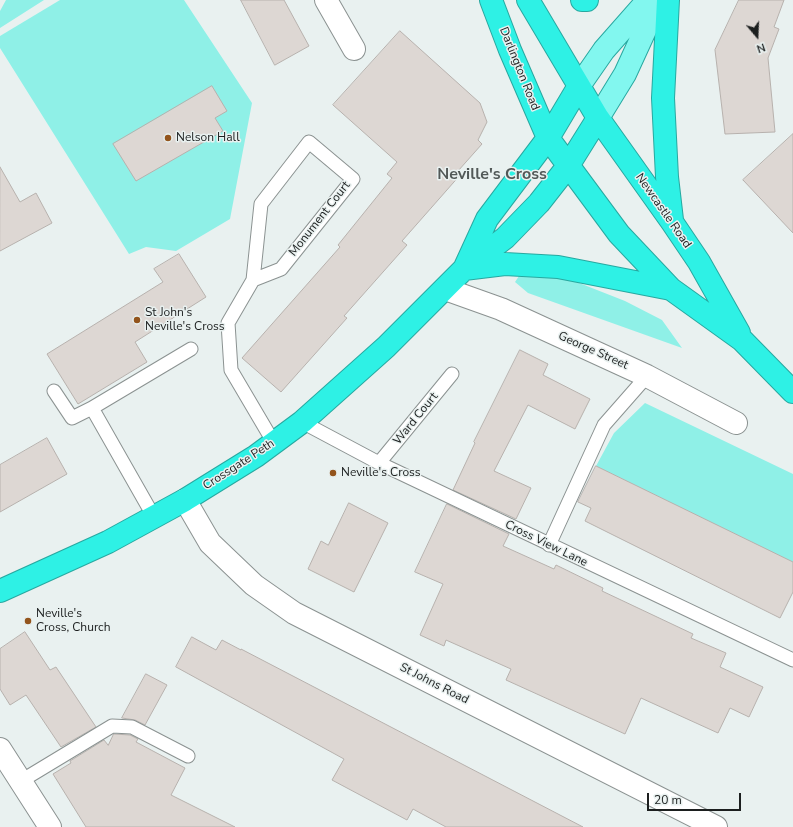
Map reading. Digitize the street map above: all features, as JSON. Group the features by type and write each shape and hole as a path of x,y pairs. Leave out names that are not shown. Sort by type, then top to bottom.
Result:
{"highway":[{"name":"Darlington Road","path":"491,0 510,50 548,138"},
{"path":"464,268 486,219 548,138 579,86 545,26 528,0"},
{"path":"582,0 587,0"},
{"path":"668,0 663,98 667,177 672,222"},
{"name":"Newcastle Road","path":"579,86 598,118 699,262 742,340"},
{"path":"464,268 505,238 539,203 568,166 598,118"},
{"name":"Newcastle Road","path":"548,138 619,234 671,289 742,340 793,392"},
{"path":"464,268 505,264 558,267 671,289"},
{"name":"Crossgate Peth","path":"0,591 108,542 185,500 256,456 302,422 386,347 445,289 464,268"}],"main road":[{"path":"579,86 604,50 648,0"},
{"path":"598,118 626,74 659,0"}],"street":[{"path":"326,0 354,49"},
{"name":"George Street","path":"445,289 501,309 648,376 736,423"},
{"name":"St Johns Road","path":"185,500 210,543 254,585 294,613 716,827"},
{"path":"0,749 50,827"}],"lane":[{"name":"Monument Court","path":"253,280 281,269 352,179 308,142 261,204 253,280 228,323 231,370 274,443"},
{"path":"54,391 72,418 92,408 191,349"},
{"name":"Ward Court","path":"380,463 452,374"},
{"path":"549,545 604,425 648,376"},
{"path":"92,408 154,517"},
{"name":"Cross View Lane","path":"302,422 380,463 549,545 793,660"},
{"path":"21,781 112,726 132,727 188,756"}],"shaded area":[{"path":"6,0 44,0 0,28 0,11"},
{"path":"60,0 184,0 252,103 230,219 176,251 146,247 129,254 0,48 0,36"},
{"path":"521,273 569,279 625,301 662,320 682,348 528,293 515,282"},
{"path":"645,403 793,474 793,563 596,466 614,433"}],"building":[{"path":"241,0 284,0 309,46 275,65"},
{"path":"739,0 784,0 774,27 779,29 768,58 775,132 725,134 715,50"},
{"path":"400,31 480,103 487,122 478,140 482,144 458,171 461,174 402,241 407,245 344,316 347,318 281,392 242,358 340,247 338,245 392,178 387,174 397,162 333,105"},
{"name":"Nelson Hall","path":"212,86 227,111 215,118 223,131 136,181 113,144"},
{"path":"793,134 793,233 743,180"},
{"path":"0,167 20,202 36,193 52,223 0,251"},
{"name":"St John's Neville's Cross","path":"179,254 206,297 135,342 147,362 78,404 47,354 163,282 154,269"},
{"path":"520,350 548,364 543,375 590,399 575,429 528,405 494,471 531,488 516,519 453,490 475,443 474,442"},
{"path":"47,438 67,474 0,512 0,465"},
{"path":"596,466 793,562 793,592 780,618 585,521 591,508 578,502"},
{"path":"349,503 388,523 354,592 308,569 321,541 328,545"},
{"path":"447,504 509,534 503,546 554,569 556,565 603,588 602,591 693,634 691,638 726,653 720,667 763,687 749,717 730,708 718,733 641,698 625,734 506,680 511,669 446,640 444,646 420,635 443,584 415,572"},
{"path":"25,632 50,670 56,667 96,727 61,747 26,695 10,705 0,689 0,649"},
{"path":"192,637 216,650 222,640 241,649 583,827 446,827 413,809 407,820 332,780 344,759 176,667"},
{"path":"146,674 167,685 145,725 135,720 122,718"},
{"path":"114,734 130,735 138,739 136,742 185,768 171,795 235,827 86,827 53,774 71,763 70,761 104,740 108,745"}],"place":[{"name":"Nelson Hall","path":"168,138"},
{"name":"St John's Neville's Cross","path":"137,320"},
{"name":"Neville's Cross","path":"333,473"},
{"name":"Neville's Cross, Church","path":"28,621"}],"district":[{"name":"Neville's Cross","path":"492,175"}]}
